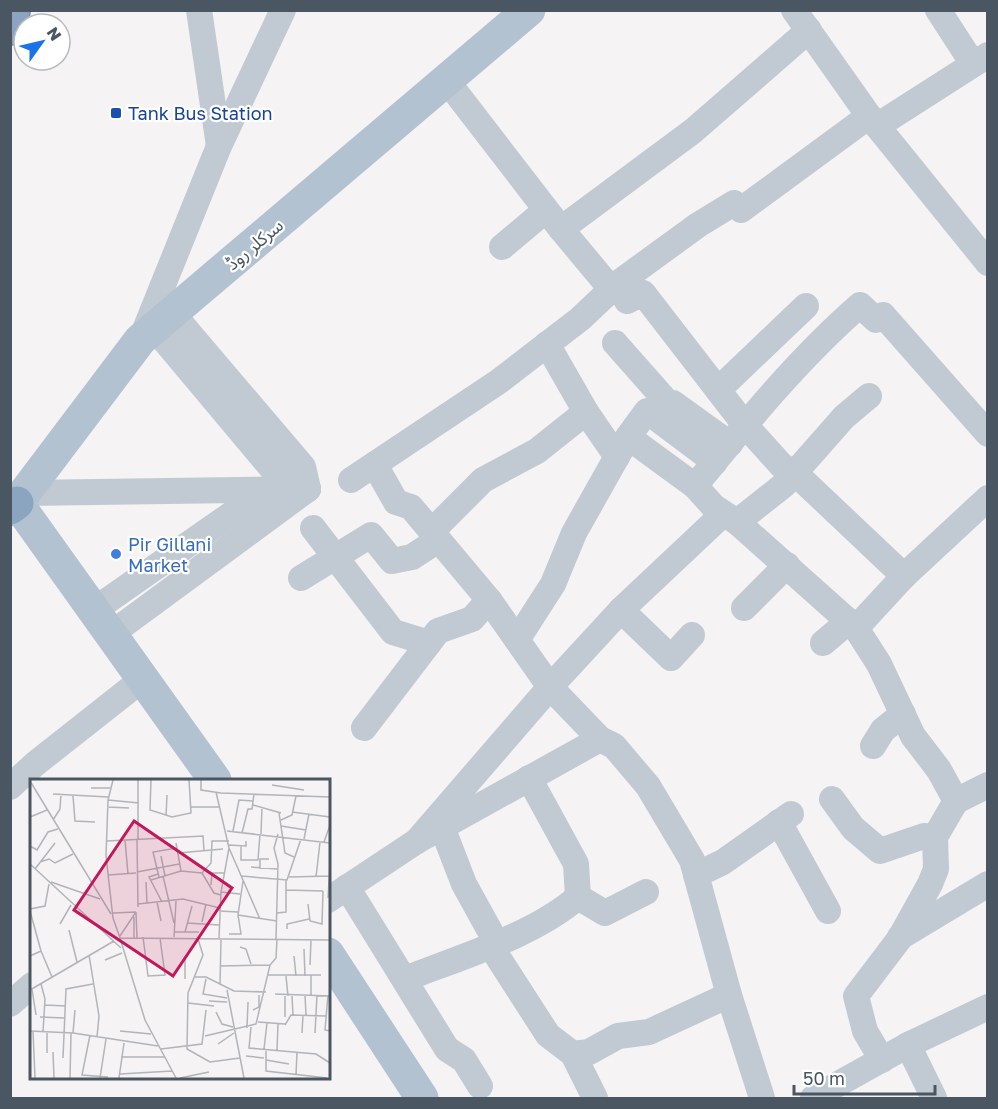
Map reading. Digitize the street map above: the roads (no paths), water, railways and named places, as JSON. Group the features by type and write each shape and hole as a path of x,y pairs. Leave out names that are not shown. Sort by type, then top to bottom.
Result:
{"highway":[{"path":"10,27 13,10"}],"main road":[{"name":"سرکلر روڈ","path":"15,501 155,327 529,10"},
{"path":"15,501 214,779"},
{"path":"330,957 422,1098"}],"street":[{"path":"199,10 219,146"},
{"path":"283,10 219,146 155,327 288,490"},
{"path":"351,480 498,382 580,319 614,287 707,219 734,203 741,210 873,121 980,60 938,10"},
{"path":"502,247 553,220 693,131 801,20 873,121 987,263"},
{"path":"447,81 553,220 614,287 627,301 643,293 718,390 730,444"},
{"path":"696,486 730,444 839,323 860,305 876,320 883,315 987,434"},
{"path":"718,390 806,306"},
{"path":"615,343 668,403 674,403 730,444"},
{"path":"547,344 586,412 622,447 696,486 852,624 879,664 913,736 939,770 956,801"},
{"path":"417,841 550,687 621,610 730,518 785,484 844,417 869,396"},
{"path":"517,640 553,584 574,533 622,447 647,411 795,473 904,576"},
{"path":"301,578 371,535 392,561 412,557 435,536 483,480 537,451 586,412"},
{"path":"375,465 396,502 411,507 489,600 550,687 600,739 614,746 648,786 692,860 729,995 762,1098"},
{"path":"15,501 288,490"},
{"path":"103,622 288,490"},
{"path":"103,622 288,490"},
{"path":"823,643 852,624 986,502"},
{"path":"313,528 393,632 429,643"},
{"path":"744,608 787,565"},
{"path":"364,728 438,631 472,619 489,600"},
{"path":"621,610 671,658 692,635"},
{"path":"10,787 41,772 144,678"},
{"path":"873,746 883,730 903,714"},
{"path":"480,1086 464,1060 447,1049 405,979 338,893 417,841 600,739"},
{"path":"529,778 576,864 578,897"},
{"path":"882,1060 864,1031 856,996 900,938 936,869 935,837 956,801 987,785"},
{"path":"832,800 852,828 880,851 924,836 935,837"},
{"path":"696,875 723,862 785,818 828,911"},
{"path":"442,827 464,884 493,944 548,1035 573,1054 595,1098"},
{"path":"900,938 987,884"},
{"path":"578,897 605,914 646,892"},
{"path":"405,979 493,944 563,910 578,897"},
{"path":"10,1004 30,987"},
{"path":"573,1054 589,1052 618,1036 649,1032 729,995"},
{"path":"813,1098 908,1045 987,1007"},
{"path":"908,1045 934,1098"}],"place":[{"name":"Tank Bus Station","path":"116,113"},
{"name":"Pir Gillani Market","path":"116,554"}]}
